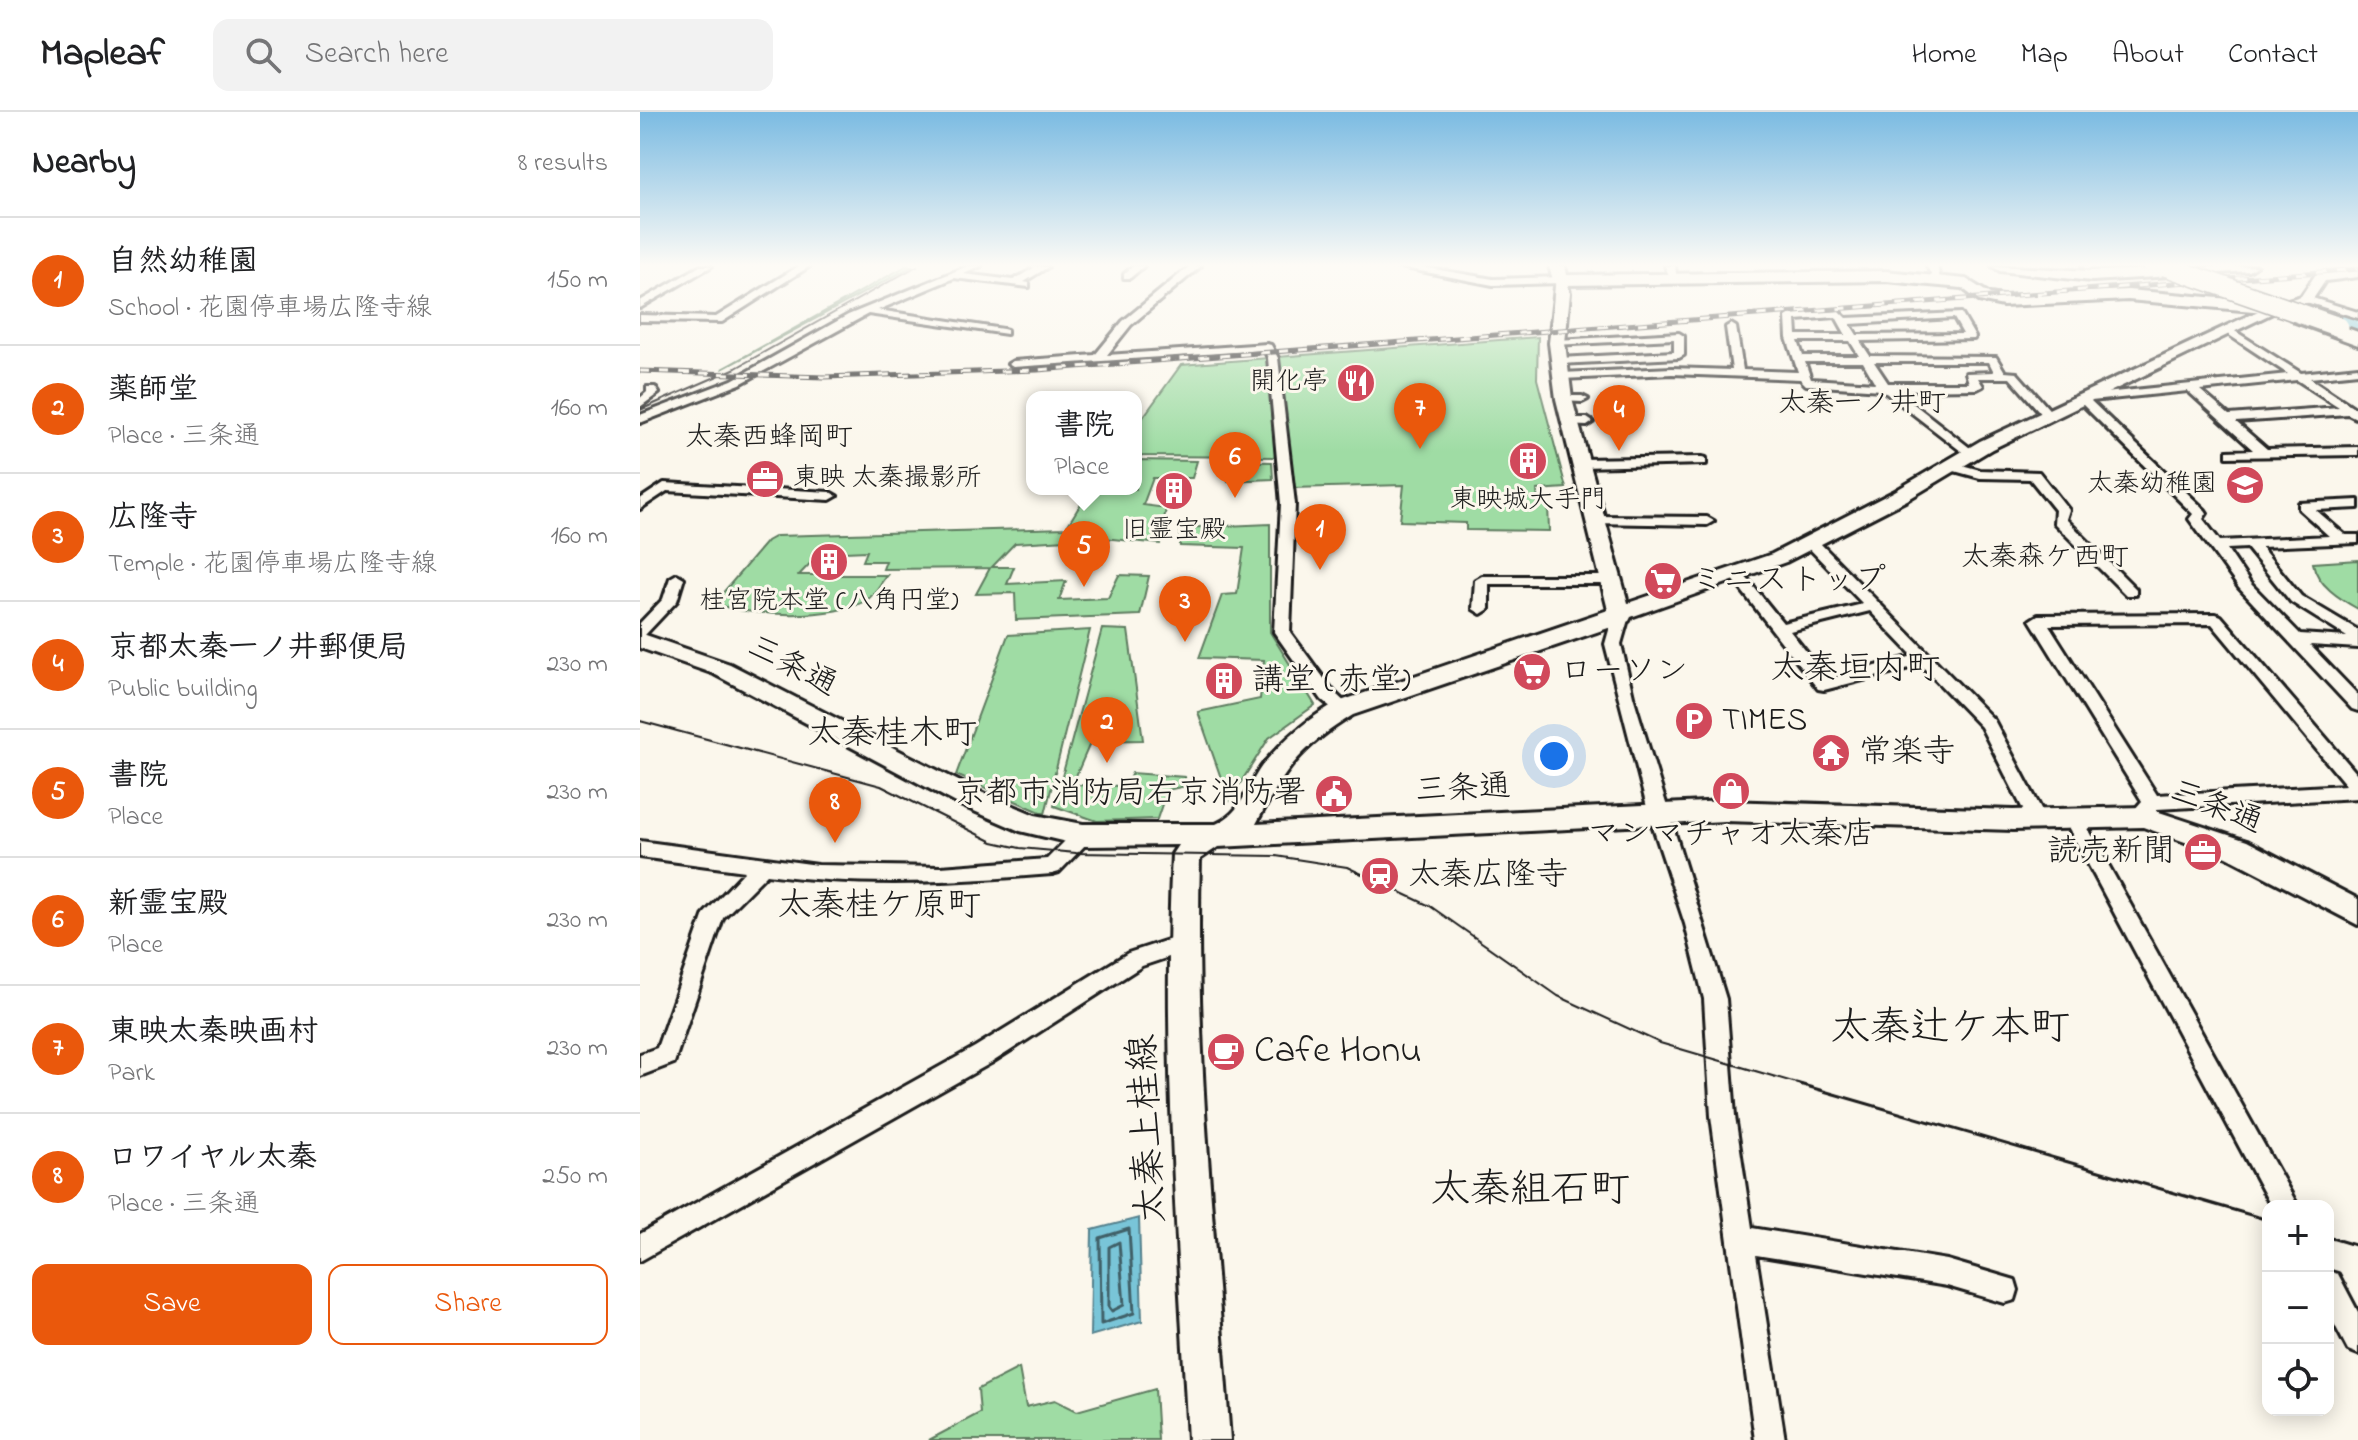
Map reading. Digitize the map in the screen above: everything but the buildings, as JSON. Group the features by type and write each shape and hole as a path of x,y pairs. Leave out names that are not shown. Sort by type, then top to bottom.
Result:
{"main road":[{"path":"1559,328 1557,343 1564,399 1578,422 1580,463 1621,616"},
{"path":"1220,835 1242,824 1271,772 1306,732 1344,709 1591,622 1621,616 1736,574 1811,542 1970,454 2237,328"},
{"name":"三条通","path":"640,640 722,669 967,797 1030,824 1083,835 1220,835 1798,811 2038,820 2073,819 2148,809 2237,849 2358,913"},
{"name":"太秦上桂線","path":"1209,1440 1183,944 1186,854 1220,835"}],"street":[{"path":"640,419 736,382 835,328"},
{"path":"977,328 1003,332"},
{"path":"1097,360 1123,328"},
{"path":"1731,328 1738,374"},
{"path":"1792,328 1806,382 1977,386 1970,375 2013,375 2049,416"},
{"path":"1847,328 1881,383 1970,454"},
{"path":"1792,338 1970,337 1965,328"},
{"path":"2230,331 2354,413"},
{"path":"1557,343 1679,336 1679,355 1560,368"},
{"path":"1013,364 1267,347 1273,358 1288,504 1282,632 1328,696 1344,709"},
{"path":"1798,359 1992,359 2002,375"},
{"path":"1560,368 1803,376"},
{"path":"2084,399 2358,370"},
{"path":"2192,388 2265,454"},
{"path":"640,404 653,393 651,389"},
{"path":"1564,399 1582,399"},
{"path":"2084,399 2200,513 2196,519 2234,565 2244,585 2355,697"},
{"path":"2226,419 2354,413"},
{"path":"2231,454 2358,451"},
{"path":"1580,463 1702,461"},
{"path":"1951,466 1980,474 2034,475 2062,510 2059,520 2131,592"},
{"path":"640,505 664,487 830,496"},
{"path":"640,491 657,492"},
{"path":"2342,540 2304,506 2358,504"},
{"path":"1595,520 1707,521"},
{"path":"2215,545 2358,539"},
{"path":"1811,542 1988,724 2038,820"},
{"path":"2251,544 2296,599 2358,637"},
{"path":"1736,574 1824,685 1927,658"},
{"path":"640,632 668,604 677,587 677,578"},
{"path":"1481,609 1482,580 1612,580"},
{"path":"1779,629 1873,606"},
{"path":"1621,616 1613,644 1658,815 1695,924 1715,999 1723,1116 1770,1440"},
{"path":"2216,619 2358,789 2148,809 2038,620 2216,619"},
{"path":"2295,639 2358,643"},
{"path":"2073,819 2282,1200"},
{"path":"640,849 818,873 941,875 1052,866 1083,835"},
{"path":"640,1065 666,1055 714,914 761,867"},
{"path":"640,1248 983,1055 1135,959 1183,944"},
{"path":"1741,1239 1947,1273 2005,1290"},
{"path":"2334,1295 2358,1340"}],"green space":[{"path":"795,328 798,328 722,369"},
{"path":"1538,337 1537,379 1566,488 1537,490 1538,505 1548,505 1549,531 1466,530 1466,523 1400,521 1404,485 1292,488 1277,357"},
{"path":"1268,358 1278,457 1142,456 1142,419 1181,365"},
{"path":"1142,460 1197,461 1192,478 1153,478 1143,505 1166,508 1160,544 1103,538 1015,543 992,567 1014,567 1007,584 1066,581 1059,600 1108,598 1119,575 1149,576 1140,615 1016,620 1015,593 976,594 990,568 883,569 886,561 863,561 867,551 820,553 799,575 887,575 871,597 854,606 792,614 747,611 714,603 767,541 776,536 1066,528 1086,495 1142,495"},
{"path":"1224,461 1272,462 1273,479 1228,481"},
{"path":"1270,524 1270,632 1315,705 1269,738 1229,801 1198,712 1260,699 1264,660 1199,658 1222,595 1237,594 1244,548 1180,546 1180,528"},
{"path":"2358,560 2358,609 2324,585 2313,563"},
{"path":"1102,629 1128,630 1143,740 1091,741 1072,785 1125,786 1132,773 1185,777 1186,786 1167,790 1157,819 1097,821 1054,806"},
{"path":"1090,630 1045,814 956,775 1008,635"},
{"path":"1019,1368 1026,1407 1055,1400 1077,1411 1155,1389 1158,1440 929,1440 980,1413 978,1389"}],"water":[{"path":"1139,1218 1142,1321 1090,1336 1092,1230"}],"tram line":[{"path":"640,410 736,368 807,328"},
{"path":"640,721 881,786 993,842 1020,848 1076,853 1276,856 1347,867 1430,906 1558,996 1660,1043 1803,1085"},
{"path":"1796,1083 2262,1218"},
{"path":"2334,1239 2358,1246"}],"railway":[{"path":"640,371 824,377 1037,370 1587,328"}],"place":[{"name":"開化亭","path":"1356,383"},
{"name":"東映太秦映画村","path":"1420,449"},
{"name":"京都太秦一ノ井郵便局","path":"1619,451"},
{"name":"東映城大手門","path":"1528,461"},
{"name":"東映 太秦撮影所","path":"765,479"},
{"name":"太秦幼稚園","path":"2245,485"},
{"name":"旧霊宝殿","path":"1174,491"},
{"name":"新霊宝殿","path":"1235,498"},
{"name":"桂宮院本堂 (八角円堂)","path":"829,562"},
{"name":"自然幼稚園","path":"1320,570"},
{"name":"ミニストップ","path":"1663,581"},
{"name":"書院","path":"1084,587"},
{"name":"広隆寺","path":"1185,642"},
{"name":"ローソン","path":"1532,672"},
{"name":"講堂 (赤堂)","path":"1224,681"},
{"name":"TIMES","path":"1694,721"},
{"name":"常楽寺","path":"1831,753"},
{"name":"薬師堂","path":"1107,763"},
{"name":"マンマチャオ太秦店","path":"1731,791"},
{"name":"京都市消防局右京消防署","path":"1334,794"},
{"name":"ロワイヤル太秦","path":"835,843"},
{"name":"読売新聞","path":"2203,852"},
{"name":"太秦広隆寺","path":"1380,876"},
{"name":"Cafe Honu","path":"1226,1052"}],"district":[{"name":"太秦一ノ井町","path":"1862,404"},
{"name":"太秦西蜂岡町","path":"769,438"},
{"name":"太秦森ケ西町","path":"2045,558"},
{"name":"太秦垣内町","path":"1855,670"},
{"name":"太秦桂木町","path":"892,735"},
{"name":"太秦桂ケ原町","path":"879,907"},
{"name":"太秦辻ケ本町","path":"1950,1029"},
{"name":"太秦組石町","path":"1530,1191"}]}
